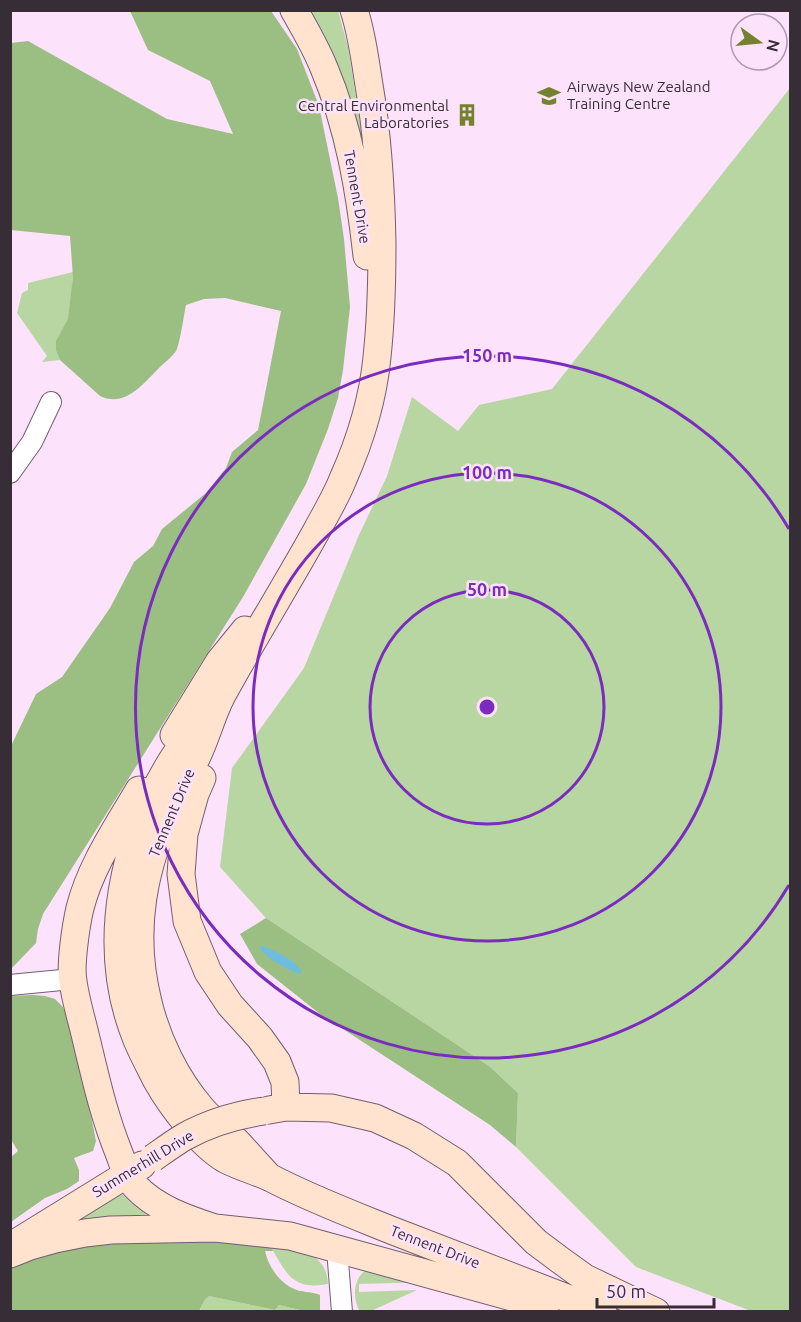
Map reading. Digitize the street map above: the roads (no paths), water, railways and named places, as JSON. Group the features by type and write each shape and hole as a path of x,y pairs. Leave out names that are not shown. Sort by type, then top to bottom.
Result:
{"main road":[{"name":"Tennent Drive","path":"294,10 324,67 340,111 347,139 365,234 377,359"},
{"name":"Tennent Drive","path":"355,12 374,112 381,192 382,276 377,359 364,420 354,455 342,483 294,572 220,699 178,750 142,819 129,855 120,898 118,936 126,1006 136,1038 163,1090 205,1143 225,1158 269,1177 294,1191 436,1249 603,1311"},
{"path":"215,1228 179,1215 152,1200 133,1184 127,1174 112,1136 91,1060 72,979 74,951 80,909 105,847 219,662 294,572"},
{"path":"275,1109 285,1082 277,1062 260,1038 230,1005 208,972 187,921 182,874 184,834 195,794 294,572"},
{"name":"Summerhill Drive","path":"10,1246 185,1136 213,1123 244,1114 275,1109 331,1108 375,1118 414,1136 457,1163 536,1242 560,1260 585,1278 656,1311"},
{"path":"10,1254 30,1246 85,1233 111,1230 215,1228 290,1236 565,1311"}],"street":[{"path":"10,473 32,442 51,402"},
{"path":"10,985 72,979"},
{"path":"337,1249 342,1311"}],"water":[{"path":"263,946 290,960 302,972 298,974 271,959 259,947"}],"place":[{"name":"Airways New Zealand Training Centre","path":"549,96"},
{"name":"Central Environmental Laboratories","path":"467,115"}]}
